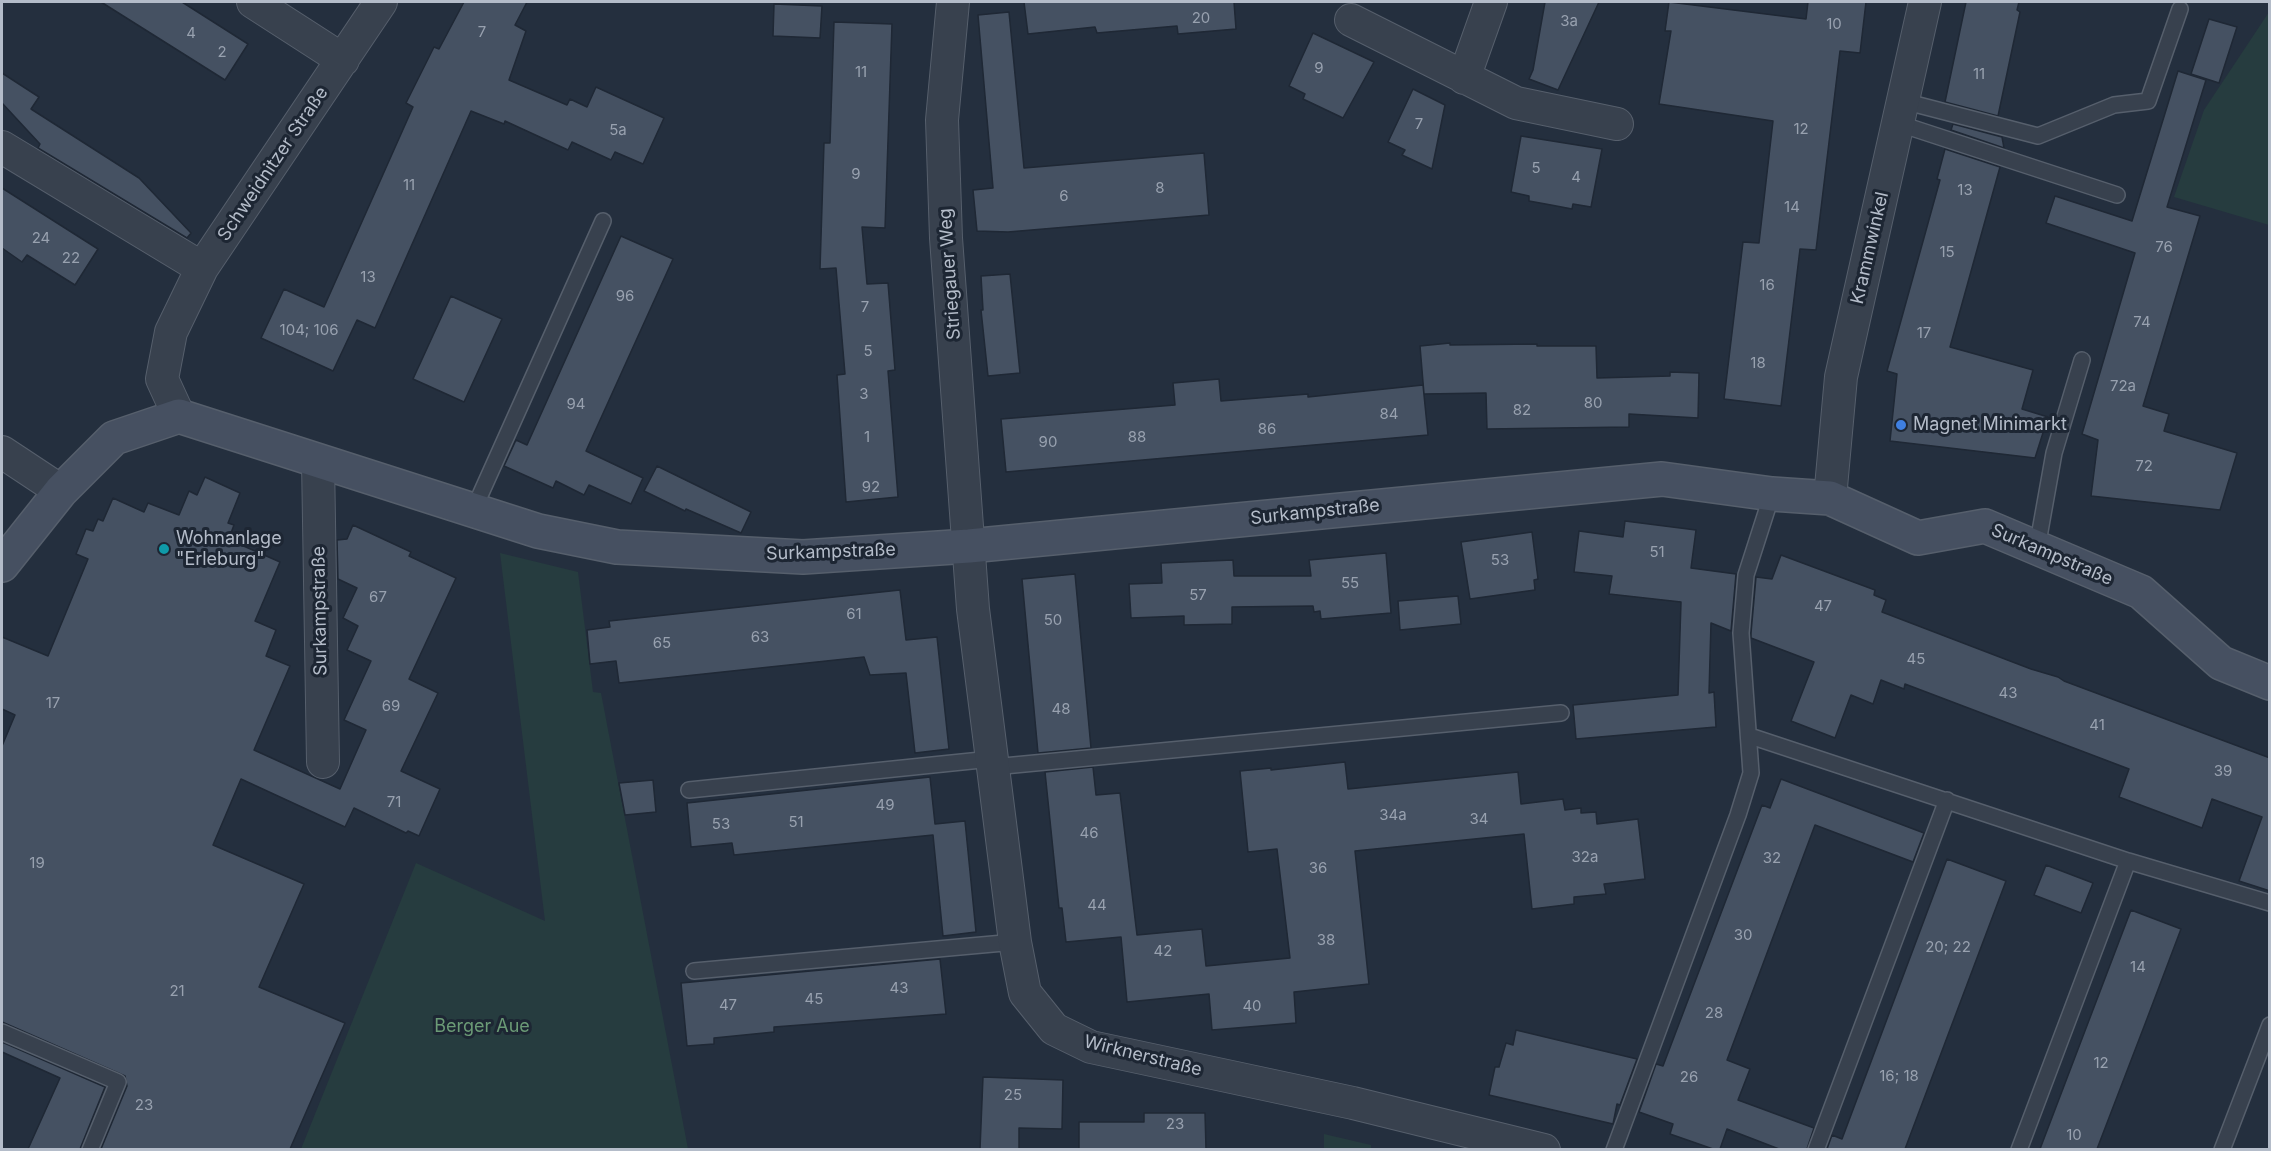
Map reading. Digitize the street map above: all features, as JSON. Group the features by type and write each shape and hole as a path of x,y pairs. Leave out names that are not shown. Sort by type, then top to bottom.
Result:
{"street":[{"path":"253,2 343,60"},
{"name":"Schweidnitzer Straße","path":"179,416 162,379 171,332 202,268 381,2"},
{"name":"Striegauer Weg","path":"953,2 943,130 946,238 969,546"},
{"path":"1464,78 1491,2"},
{"name":"Krammwinkel","path":"1830,498 1841,377 1925,2"},
{"path":"1351,20 1516,103 1617,124"},
{"path":"2,147 202,268"},
{"path":"2,565 61,491 114,438 179,416"},
{"name":"Surkampstraße","path":"179,416 538,531 605,545 692,552 803,557 969,546 1662,479 1772,494 1830,498 1918,538 1985,526 2140,592 2221,663 2270,683"},
{"path":"2,452 61,491"},
{"name":"Surkampstraße","path":"318,460 323,762"},
{"name":"Wirknerstraße","path":"969,546 973,609 1015,942 1024,993 1054,1029 1091,1047 1341,1101 1544,1149"}],"lane":[{"path":"1900,112 2038,136 2114,105 2148,101 2180,9"},
{"path":"1900,112 2117,195"},
{"path":"473,511 603,221"},
{"path":"2037,548 2054,453 2082,360"},
{"path":"1614,1149 1738,815 1751,773 1741,633 1746,575 1772,494"},
{"path":"689,790 1561,713"},
{"path":"1750,736 2128,861 2270,903"},
{"path":"1816,1149 1947,800"},
{"path":"2019,1149 2128,861"},
{"path":"693,971 1015,942"},
{"path":"2223,1149 2270,1025"},
{"path":"2,1032 118,1082 90,1149"}],"green space":[{"path":"2269,12 2269,225 2174,197 2204,110"},
{"name":"Berger Aue","path":"500,553 578,572 593,692 601,693 688,1149 301,1149 416,863 545,921"},
{"path":"1324,1134 1371,1145 1371,1149 1324,1149"}],"building":[{"path":"101,2 182,2 248,44 225,80"},
{"path":"464,2 527,2 515,25 526,31 509,80 567,105 570,99 587,107 596,87 664,118 643,164 615,152 611,160 572,142 568,150 505,121 504,124 471,111 375,328 357,320 333,371 261,338 284,289 324,307 413,107 406,103 434,47 439,49"},
{"path":"1024,2 1234,2 1236,29 1178,34 1177,26 1097,33 1095,27 1028,34"},
{"path":"1545,2 1599,2 1558,90 1529,79 1533,70"},
{"path":"1669,2 1806,19 1808,2 1866,2 1860,53 1840,51 1816,250 1800,249 1781,406 1724,399 1743,242 1759,243 1773,121 1659,104 1671,31 1665,31"},
{"path":"1966,2 2019,2 2017,10 2020,12 1998,116 1945,102"},
{"path":"774,4 822,6 820,38 773,36"},
{"path":"1009,12 1024,168 1204,153 1209,215 1008,232 977,231 973,190 993,188 978,15"},
{"path":"2209,19 2237,27 2219,83 2191,74"},
{"path":"834,22 892,24 885,228 862,227 867,284 888,283 895,370 888,371 898,497 846,502 837,375 845,374 836,268 820,269 824,143 830,143"},
{"path":"1313,33 1374,62 1343,118 1303,99 1305,94 1289,86"},
{"path":"2178,71 2206,80 2167,207 2200,216 2143,406 2169,414 2164,431 2237,453 2220,510 2091,496 2098,440 2082,434 2135,253 2046,223 2055,196 2132,221"},
{"path":"2,73 39,97 31,109 139,178 191,233 187,238 38,148 40,144 2,103"},
{"path":"1413,89 1445,105 1432,169 1402,155 1405,150 1388,142"},
{"path":"1953,124 2002,137 2004,148 1951,130"},
{"path":"1521,136 1602,149 1591,207 1573,204 1572,209 1529,201 1529,196 1511,192"},
{"path":"1945,149 2000,167 1950,347 2033,370 2022,409 2048,417 2035,458 1890,441 1897,374 1887,371 1940,180 1937,179"},
{"path":"2,188 98,249 75,285 27,255 22,262 2,248"},
{"path":"621,236 673,259 586,451 643,478 631,504 589,485 584,495 556,481 553,488 504,466 516,440 527,445"},
{"path":"1010,274 1020,373 988,376 981,310 983,310 981,276"},
{"path":"451,296 502,319 464,402 413,379"},
{"path":"1450,343 1450,345 1596,346 1597,378 1670,376 1670,372 1699,373 1698,418 1629,414 1629,427 1487,429 1486,393 1424,394 1420,346"},
{"path":"1219,379 1221,401 1308,394 1308,397 1423,385 1428,435 1006,472 1001,419 1175,405 1173,383"},
{"path":"657,466 751,512 741,533 686,509 685,511 644,491"},
{"path":"205,477 240,493 228,523 234,525 231,533 241,537 239,544 280,562 255,621 276,630 266,656 290,666 254,750 340,789 366,730 344,720 371,661 347,650 358,626 343,618 357,588 338,579 337,540 347,539 353,525 411,552 409,556 456,578 409,679 438,693 401,771 440,789 419,836 408,831 406,833 354,808 345,827 241,779 213,845 304,884 259,987 345,1023 290,1149 101,1149 127,1086 125,1076 2,1022 2,746 15,715 2,709 2,637 48,656 88,559 76,554 86,529 93,531 98,519 103,521 113,498 144,512 148,503 179,515 189,491 197,495"},
{"path":"1625,521 1696,530 1691,568 1736,574 1731,631 1711,623 1709,693 1714,692 1716,727 1576,739 1573,705 1678,695 1681,602 1609,594 1612,576 1574,572 1579,531 1623,537"},
{"path":"1532,532 1538,579 1534,580 1535,590 1470,599 1461,542"},
{"path":"1386,553 1391,613 1321,619 1320,611 1314,612 1313,606 1232,607 1232,624 1184,625 1184,616 1131,618 1129,584 1162,583 1161,563 1233,560 1234,576 1311,576 1309,560"},
{"path":"1781,555 1875,590 1874,595 1886,600 1882,612 2270,758 2270,891 2239,881 2262,817 2212,799 2202,828 2119,797 2129,769 1905,684 1904,689 1881,680 1873,704 1851,695 1835,738 1791,721 1814,662 1751,638 1756,577 1772,579"},
{"path":"1075,574 1091,748 1038,753 1022,579"},
{"path":"900,590 906,640 937,637 949,749 915,753 906,673 870,675 864,657 619,683 616,661 590,664 587,630 610,627 609,621"},
{"path":"1458,596 1461,624 1400,630 1398,601"},
{"path":"1345,762 1348,789 1518,772 1521,804 1563,799 1565,810 1581,808 1581,813 1596,812 1597,824 1638,819 1645,879 1604,884 1606,894 1574,897 1574,904 1532,909 1524,834 1355,851 1369,984 1294,992 1296,1023 1212,1030 1209,994 1127,1002 1121,937 1066,942 1062,908 1059,908 1045,772 1093,767 1096,795 1120,793 1137,935 1202,929 1206,966 1290,958 1277,849 1248,852 1240,771"},
{"path":"930,777 935,824 965,821 976,932 943,936 933,835 734,855 732,843 691,847 687,803"},
{"path":"1781,779 1924,833 1913,862 1815,825 1727,1060 1750,1069 1738,1100 1814,1128 1807,1149 1779,1149 1727,1129 1720,1149 1713,1149 1670,1134 1673,1124 1639,1112 1656,1064 1663,1066 1762,805 1770,808"},
{"path":"653,780 656,812 625,815 619,783"},
{"path":"1947,859 2006,881 1905,1149 1827,1149 1832,1135 1842,1139"},
{"path":"2046,865 2093,883 2081,913 2034,895"},
{"path":"2131,910 2181,929 2145,1024 2097,1149 2040,1149"},
{"path":"940,959 946,1014 774,1027 774,1032 714,1038 714,1044 687,1046 681,983"},
{"path":"1516,1030 1637,1059 1620,1105 1617,1104 1613,1124 1489,1095 1495,1067 1499,1067 1506,1043 1513,1045"},
{"path":"2,1042 105,1087 80,1149 28,1149 60,1078 2,1052"},
{"path":"983,1077 1063,1080 1062,1129 1019,1128 1019,1149 980,1149"},
{"path":"1144,1113 1205,1113 1206,1149 1079,1149 1079,1122 1144,1122"}],"place":[{"name":"Magnet Minimarkt","path":"1901,425"},
{"name":"Wohnanlage \"Erleburg\"","path":"164,549"}]}
